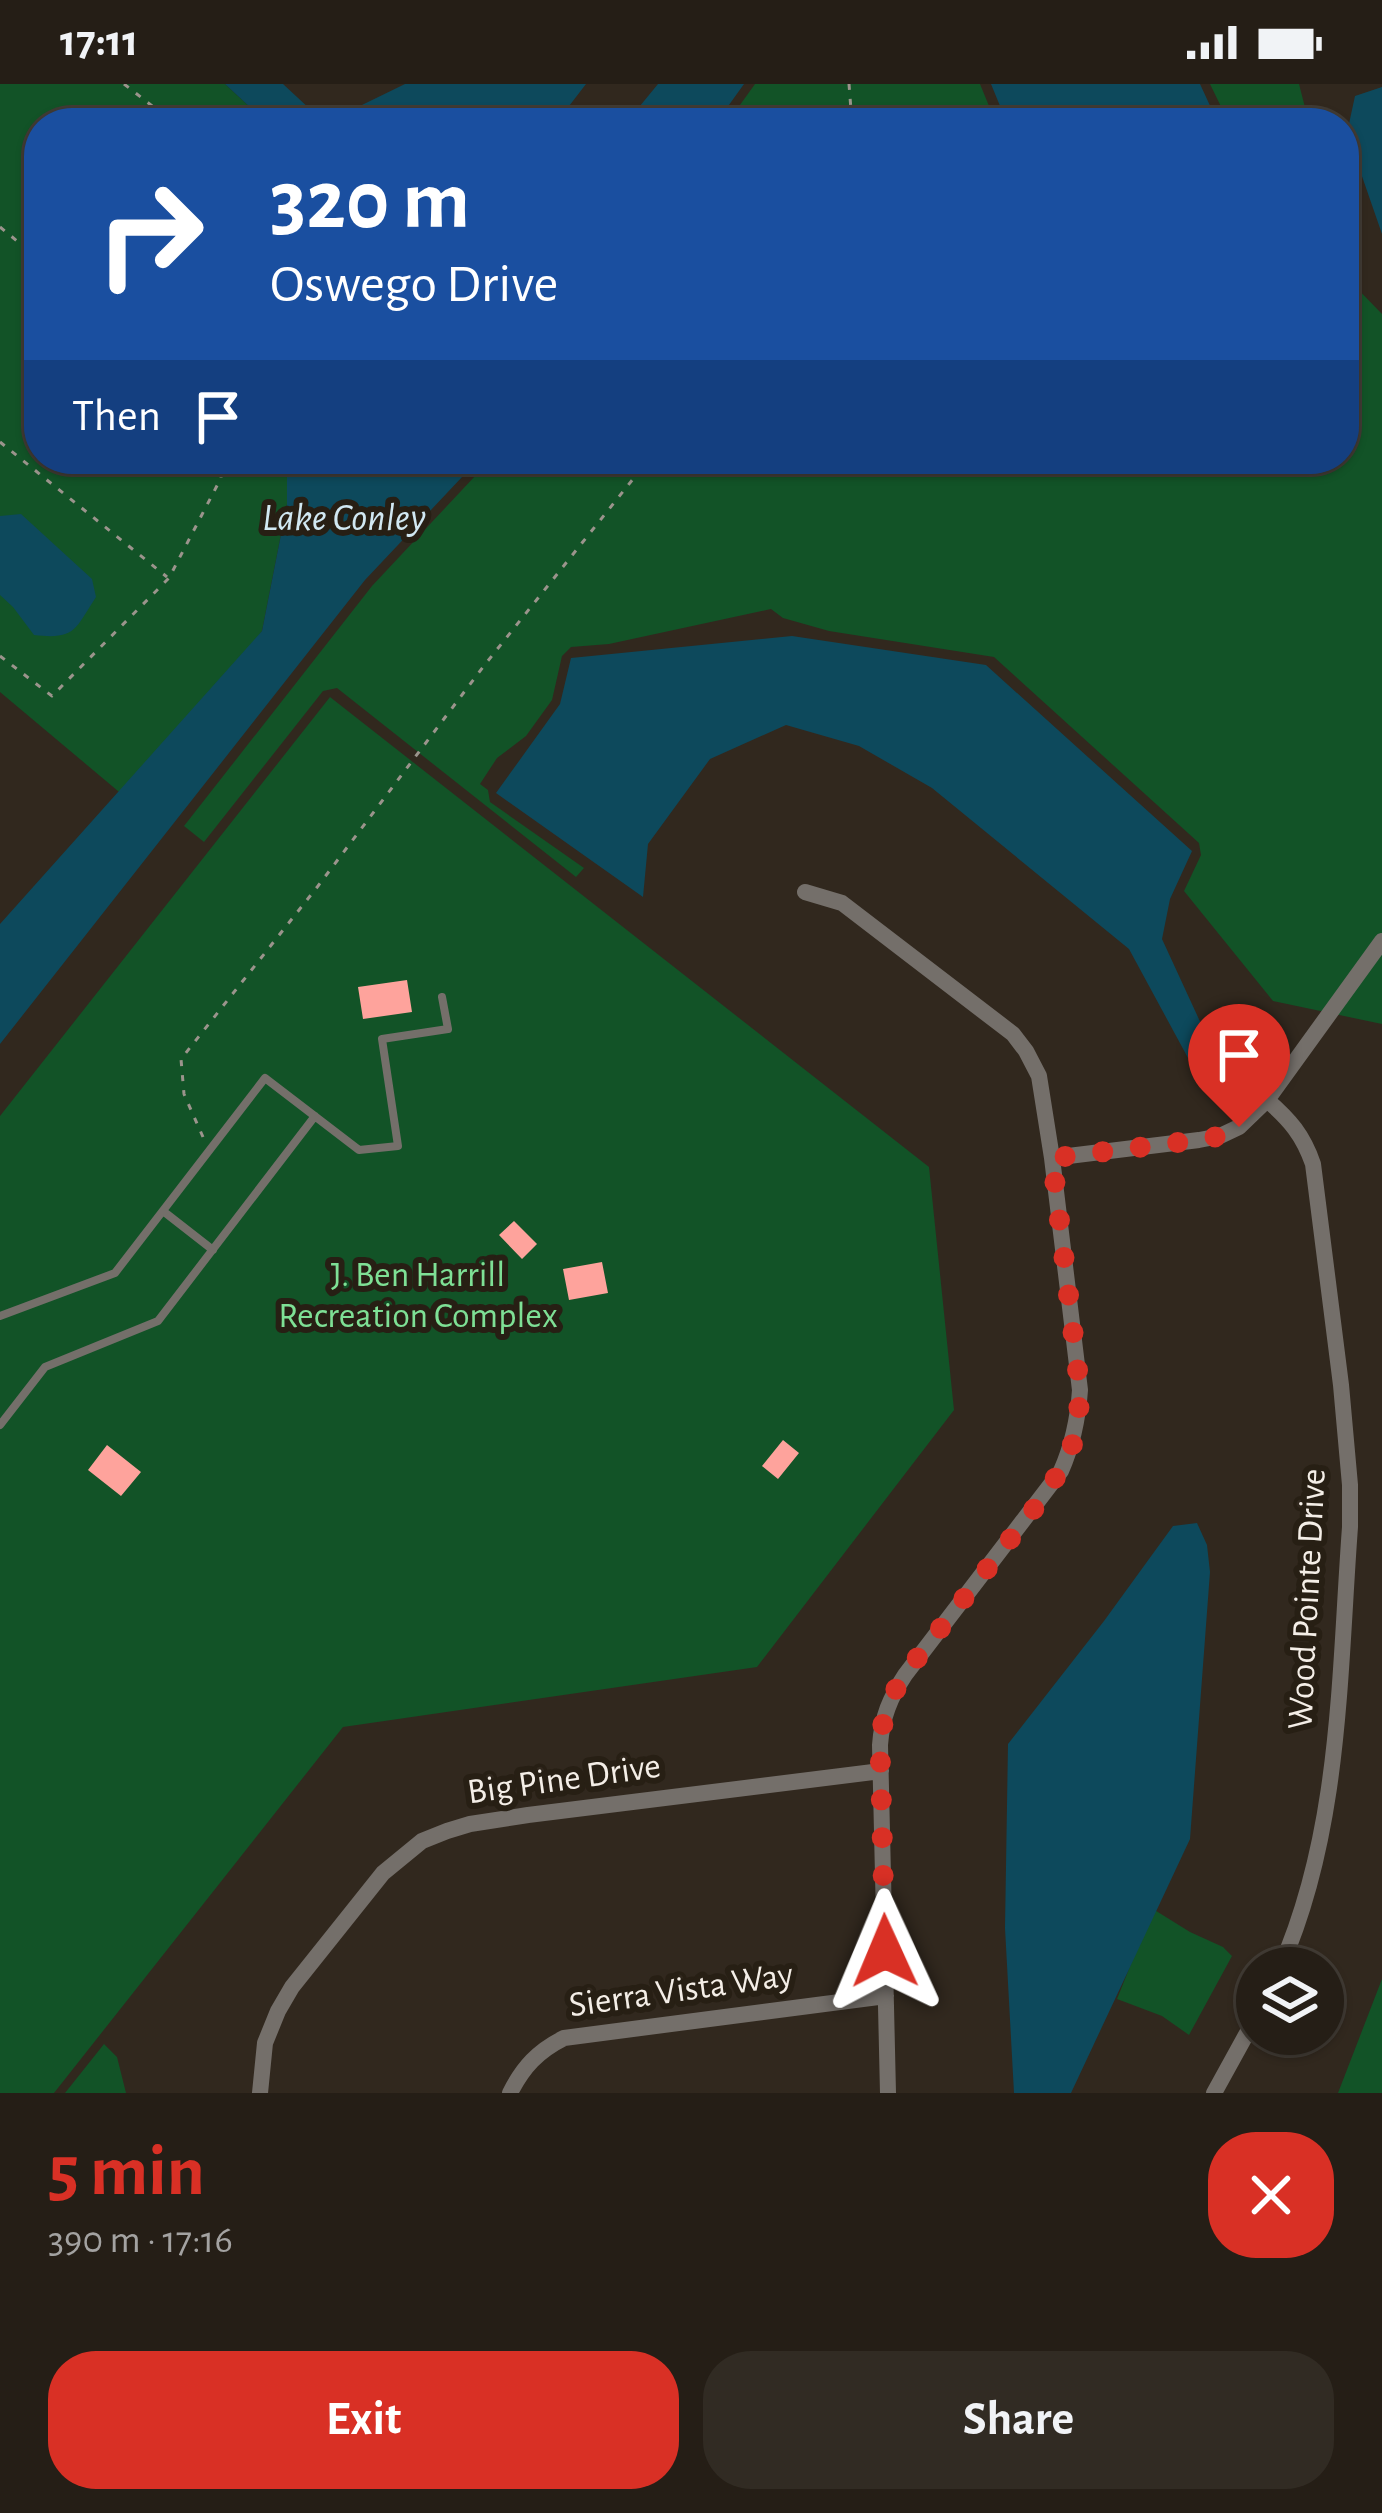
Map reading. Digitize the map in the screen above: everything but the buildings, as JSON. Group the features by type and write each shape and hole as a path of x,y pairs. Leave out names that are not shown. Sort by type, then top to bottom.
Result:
{"street":[{"path":"805,892 842,902 1012,1034 1026,1051 1039,1076 1080,1390 1071,1450 1048,1491 904,1675 882,1720 889,2093"},
{"path":"1052,1158 1220,1136 1239,1127 1268,1100 1382,941"},
{"name":"Wood Pointe Drive","path":"1268,1100 1294,1123 1313,1164 1350,1485 1328,1804 1306,1896 1288,1947"},
{"name":"Big Pine Drive","path":"260,2093 265,2043 292,1988 383,1874 422,1841 470,1824 527,1815 881,1771"},
{"name":"Sierra Vista Way","path":"510,2093 530,2061 564,2038 886,1996"},
{"path":"1214,2093 1236,2053"}],"lane":[{"path":"0,1316 115,1273 265,1078 359,1150 398,1146 382,1039 448,1029 442,997"},
{"path":"0,1425 45,1367 158,1321 315,1116"},
{"path":"163,1210 213,1250"}],"path":[{"path":"124,84 155,108"},
{"path":"0,227 24,247"},
{"path":"0,442 24,461"},
{"path":"40,474 170,578"},
{"path":"0,656 52,696 170,578 221,474"},
{"path":"209,1150 184,1094 181,1059 638,474"}],"green space":[{"path":"0,84 225,84 251,108 24,108 24,474 287,474 287,504 262,631 137,807 0,692"},
{"path":"755,84 980,84 990,108 738,108"},
{"path":"1210,84 1299,84 1305,108 1222,108"},
{"path":"1359,290 1382,314 1382,1024 1273,1001 1184,891 1201,855 1199,843 994,657 829,631 783,618 771,609 609,644 571,647 562,656 552,700 526,736 497,758 480,784 488,790 490,802 584,868 576,877 337,688 323,691 204,842 184,826 372,586 477,474 1359,474"},
{"name":"J. Ben Harrill Recreation Complex","path":"330,697 929,1167 954,1410 757,1667 343,1727 54,2093 0,2093 0,1116"},
{"path":"1153,1909 1232,1956 1189,2035 1162,2016 1117,1999"},
{"path":"1382,1979 1382,2093 1338,2093"},
{"path":"104,2044 117,2057 126,2093 65,2093"}],"water":[{"path":"225,84 283,84 309,108 251,108"},
{"path":"405,84 586,84 568,108 356,108"},
{"path":"658,84 744,84 727,108 638,108"},
{"path":"991,84 1200,84 1211,108 1001,108"},
{"path":"1382,87 1382,234 1359,168 1355,96"},
{"name":"Lake Conley","path":"287,474 465,474 365,580 0,1044 0,924 262,631 287,504"},
{"path":"21,514 92,579 96,597 67,634 34,635 0,595 0,516"},
{"path":"792,636 986,665 1192,851 1170,899 1162,939 1203,1028 1231,1062 1207,1093 1129,949 932,788 859,746 786,725 710,759 648,844 643,897 496,793 560,704 571,658"},
{"path":"1197,1523 1207,1545 1210,1572 1190,1839 1071,2093 1014,2093 1005,1928 1008,1744 1173,1526"}],"route":[{"path":"885,1951 880,1745 889,1700 1048,1491 1071,1450 1078,1423 1077,1357 1052,1158 1199,1140 1239,1127"}]}
